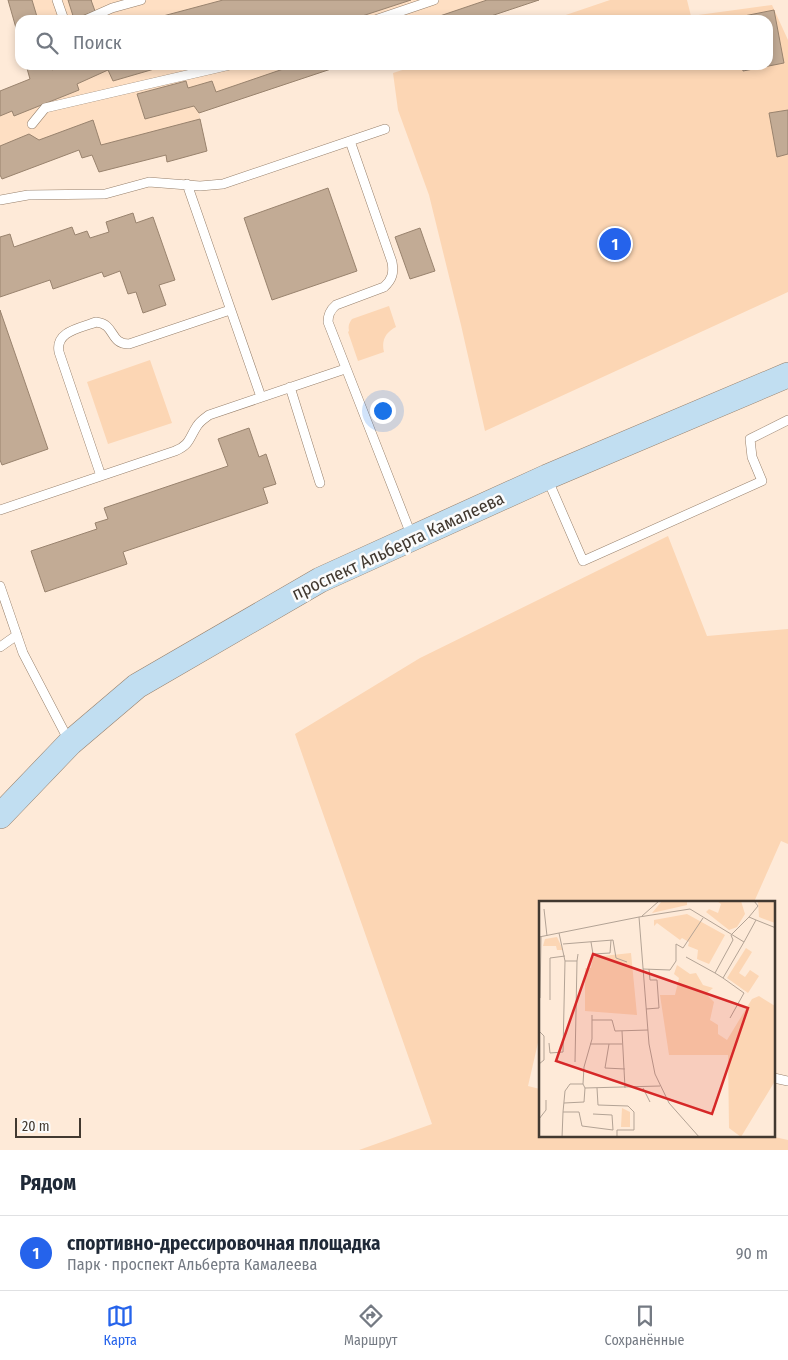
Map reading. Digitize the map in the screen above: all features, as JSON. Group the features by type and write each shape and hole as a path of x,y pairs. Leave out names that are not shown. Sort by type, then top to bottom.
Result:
{"main road":[{"name":"проспект Альберта Камалеева","path":"0,816 70,743 137,686 320,580 547,477 788,375"}],"lane":[{"path":"57,0 62,15"},
{"path":"96,15 112,8 141,0"},
{"path":"390,15 434,0"},
{"path":"32,124 46,108 209,70"},
{"path":"0,200 38,194 105,194 150,182 208,186 231,182 385,129"},
{"path":"350,141 394,268 390,280 384,287 338,303 331,310 328,327 412,538"},
{"path":"187,184 261,397"},
{"path":"101,476 59,352 60,338 68,332 96,322 108,327 118,341 129,344 230,310"},
{"path":"0,510 181,448 190,439 200,422 207,416 345,369"},
{"path":"290,387 320,483"},
{"path":"547,477 582,561 762,481 752,457 750,439 788,420"},
{"path":"0,586 24,654 70,743"},
{"path":"0,647 17,635"}],"shaded area":[{"path":"8,0 539,0 494,15 17,15"},
{"path":"610,0 687,0 691,15 566,15"},
{"path":"772,5 788,40 788,292 485,431 429,195 398,110 393,73 402,70 773,70 773,15 698,15"},
{"path":"27,70 328,70 199,113 207,151 167,162 165,155 99,172 92,155 82,158 79,150 2,179 0,175 0,91 30,79"},
{"path":"389,306 396,327 389,331 385,337 383,344 384,352 358,361 348,332 350,322 352,319"},
{"path":"150,360 172,423 108,444 87,382"},
{"path":"668,536 707,636 788,629 788,844 781,841 754,901 539,901 539,1038 528,1086 539,1089 539,1138 776,1137 788,1140 788,1150 359,1150 432,1124 295,734 420,658"}],"building":[{"path":"8,0 32,0 36,15 15,15 15,24"},
{"path":"68,0 91,0 95,11 84,15 73,15"},
{"path":"223,0 411,0 365,15 167,15"},
{"path":"487,0 539,0 494,15 443,15"},
{"path":"774,10 784,63 773,65 773,15 749,15"},
{"path":"27,70 108,70 77,84 79,90 14,116 12,111 0,116 0,91 30,79"},
{"path":"108,70 151,70 113,81"},
{"path":"280,70 328,70 199,113 194,106 145,119 137,94 186,81 188,88 212,81 216,92"},
{"path":"788,110 788,154 777,157 769,113"},
{"path":"200,119 207,151 167,162 166,155 99,172 92,155 82,158 79,150 2,179 0,175 0,146 29,134 39,140 93,120 101,145"},
{"path":"328,188 357,271 272,300 244,218"},
{"path":"133,213 136,223 153,217 175,280 159,285 166,305 143,313 136,292 128,294 120,271 104,277 102,272 53,289 50,280 0,297 0,237 10,234 14,247 72,227 75,235 87,231 90,238 109,232 106,222"},
{"path":"420,228 435,271 410,279 395,237"},
{"path":"0,310 48,449 2,465 0,460"},
{"path":"249,428 259,457 266,454 276,484 263,488 268,503 123,552 127,564 45,592 31,551 97,529 95,523 108,519 104,508 228,466 218,439"}],"place":[{"name":"спортивно-дрессировочная площадка","path":"615,244"}]}
